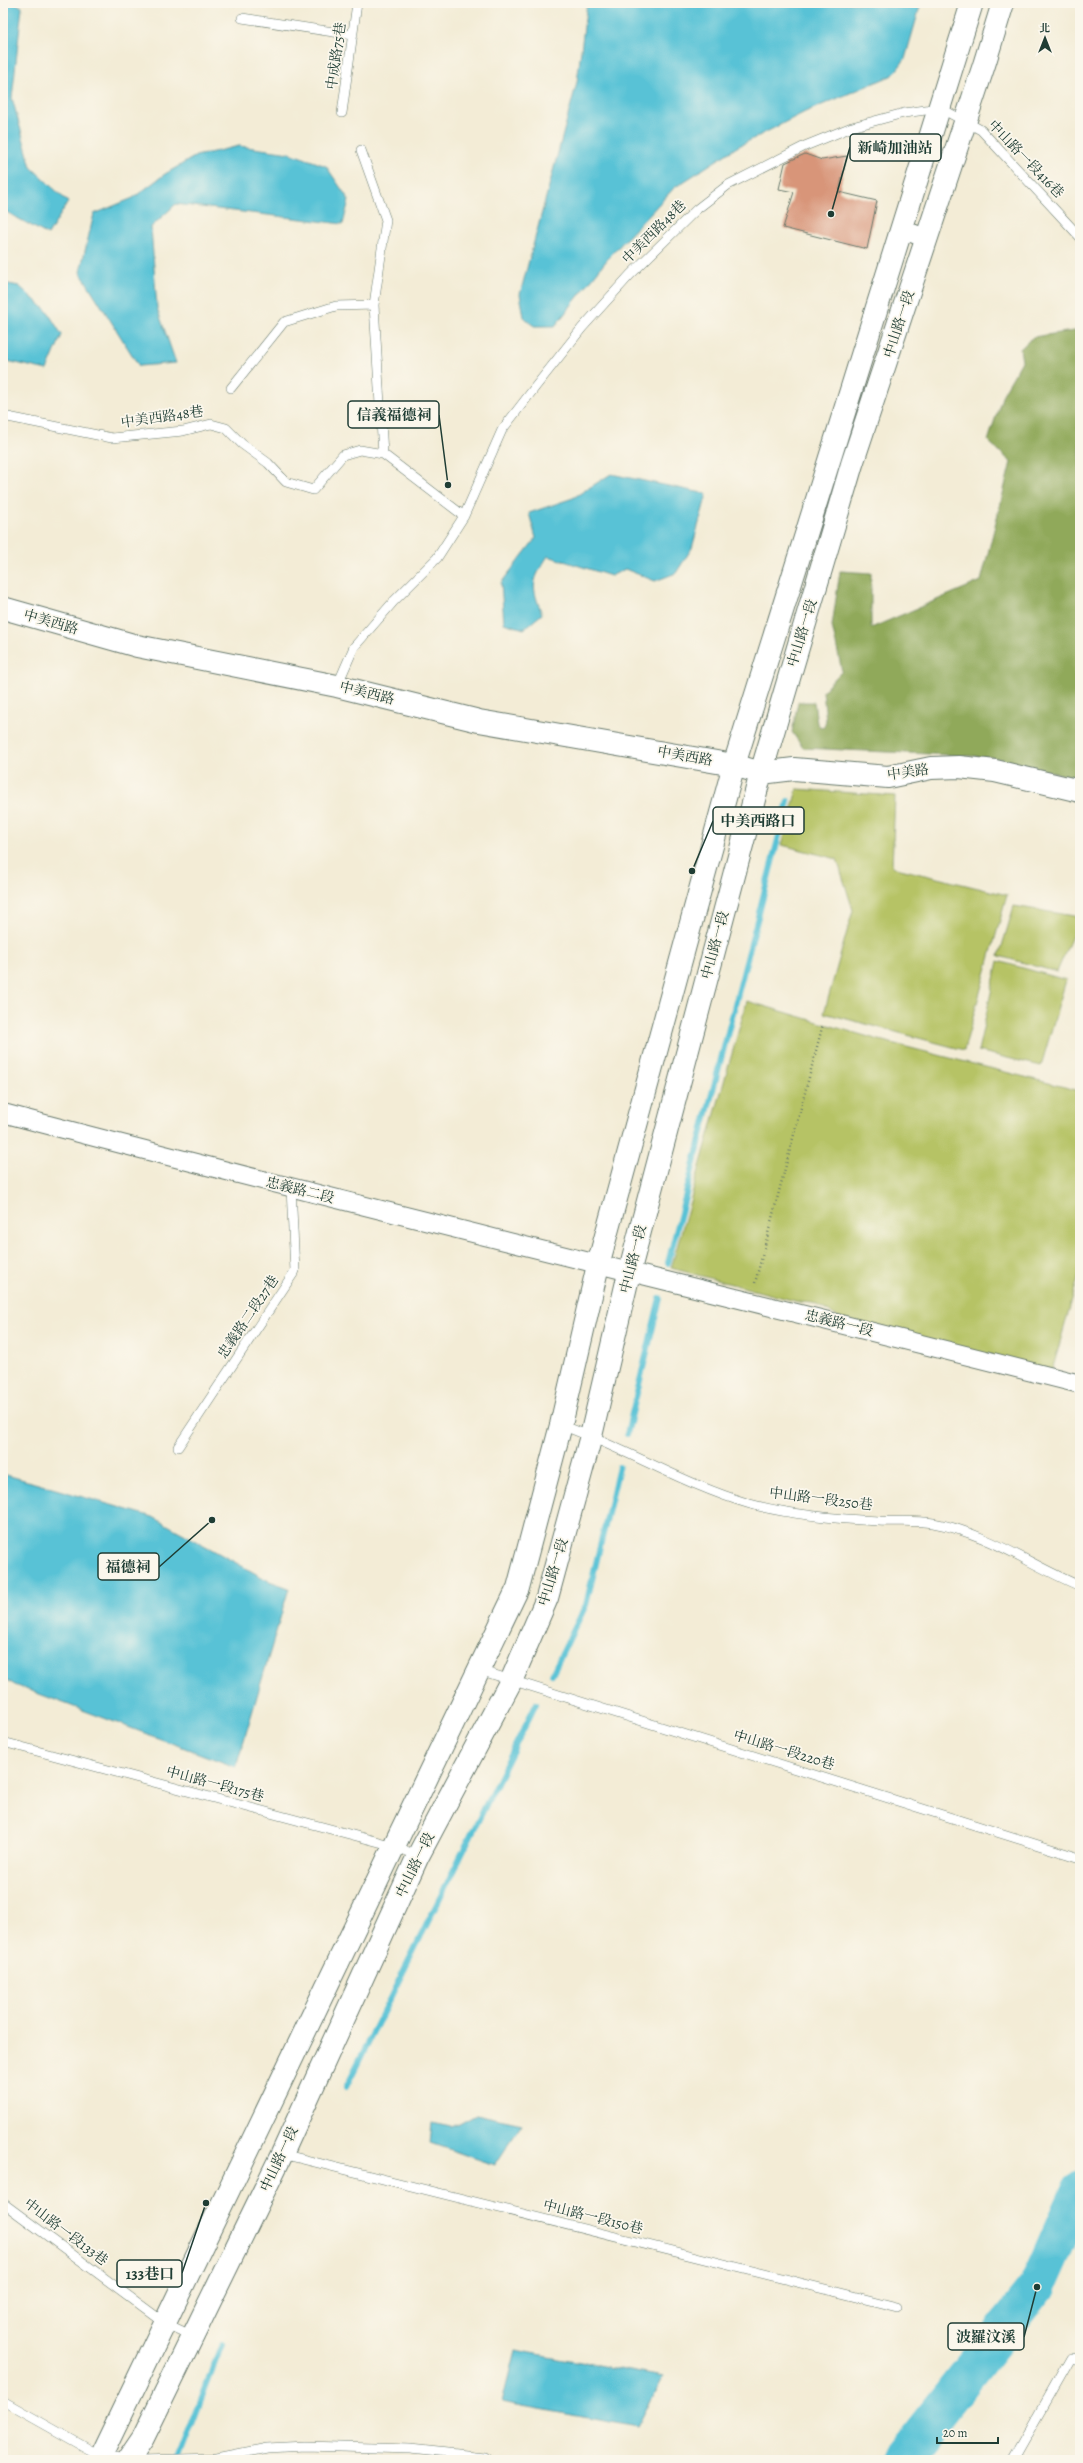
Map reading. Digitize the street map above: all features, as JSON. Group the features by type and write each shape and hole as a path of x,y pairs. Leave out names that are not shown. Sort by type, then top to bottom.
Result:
{"street":[{"name":"中山路一段","path":"100,2458 518,1588 561,1425 598,1265 734,766 972,3"},
{"name":"中山路一段","path":"127,2460 143,2438 282,2154 418,1856 512,1679 547,1598 591,1436 630,1273 761,773 852,464 928,239 1003,3"},
{"path":"901,229 928,239"},
{"path":"830,456 852,464"},
{"name":"中美西路","path":"3,608 137,646 337,686 479,721 734,766"},
{"name":"中美路","path":"734,766 761,773 794,769 888,777 931,768 959,767 995,771 1080,791"},
{"name":"忠義路二段","path":"3,1114 598,1265"},
{"name":"忠義路一段","path":"598,1265 745,1299 1080,1384"}],"lane":[{"name":"中成路75巷","path":"342,113 357,3"},
{"path":"242,18 353,35"},
{"path":"940,108 966,120"},
{"name":"中美西路48巷","path":"337,686 354,647 394,601 437,558 464,516 502,430 582,328 645,260 697,209 728,185 805,146 876,120 940,108"},
{"name":"中山路一段416巷","path":"966,120 981,130 1080,237"},
{"path":"361,150 386,220 374,305 383,454"},
{"path":"231,388 284,322 336,306 374,305"},
{"name":"中美西路48巷","path":"3,416 112,438 183,431 211,424 226,428 242,444 268,463 286,482 313,490 343,455 360,450 383,454 464,516"},
{"name":"忠義路二段27巷","path":"178,1447 295,1271 291,1188"},
{"name":"中山路一段250巷","path":"561,1425 591,1436 671,1473 751,1504 812,1514 877,1521 933,1523 979,1535 1080,1586"},
{"name":"中山路一段220巷","path":"479,1670 512,1679 1080,1858"},
{"name":"中山路一段175巷","path":"3,1742 394,1846 418,1856"},
{"name":"中山路一段150巷","path":"282,2154 897,2307"},
{"name":"中山路一段133巷","path":"3,2203 165,2323 193,2336"},
{"path":"1013,2460 1071,2358 1080,2360"},
{"path":"3,2401 100,2458 127,2460"},
{"path":"141,2460 217,2458 267,2448 305,2446 410,2449 485,2457"}],"path":[{"path":"745,1299 752,1295 823,1024"}],"green space":[{"path":"1080,330 1080,779 991,757 803,748 792,732 798,702 814,702 817,723 821,728 824,727 826,721 823,691 842,671 832,626 840,571 871,573 871,628 981,581 1011,462 988,441 1003,394 1022,361 1020,349 1033,337"},
{"path":"797,789 895,796 892,867 1007,895 964,1050 824,1013 853,910 837,859 782,845"},
{"path":"1014,906 1080,917 1057,972 999,956"},
{"path":"998,961 1066,980 1041,1066 978,1051"},
{"path":"747,1001 879,1040 1080,1091 1080,1271 1050,1378 863,1331 813,1303 799,1302 671,1268"}],"water":[{"path":"3,3 15,3 22,7 12,98 31,167 68,202 48,235 3,210"},
{"path":"587,3 921,3 905,59 893,75 805,112 737,147 674,188 610,256 555,326 534,326 524,317 520,294 577,82"},
{"path":"239,146 290,153 326,166 349,200 343,224 176,204 151,227 157,308 176,363 139,366 80,272 94,214 133,198 165,174 196,156"},
{"path":"3,283 19,286 47,311 62,335 47,370 3,360"},
{"path":"611,474 707,494 692,548 676,573 655,581 625,569 611,576 548,556 538,572 534,584 542,614 524,629 504,623 501,583 536,538 529,513 573,498"},
{"path":"3,1474 153,1517 269,1581 289,1588 236,1767 15,1685 3,1678"},
{"path":"476,2114 522,2124 495,2165 430,2143 432,2123 452,2127"},
{"path":"515,2350 663,2377 637,2427 502,2402"}],"building":[{"path":"805,154 822,160 847,156 839,192 877,201 867,249 783,228 794,192 779,189 785,163"}],"waterway":[{"path":"668,1263 788,801"},
{"path":"627,1434 660,1298"},
{"path":"552,1674 586,1605 619,1467"},
{"path":"346,2087 536,1704"},
{"path":"900,2460 1037,2287 1080,2190"},
{"path":"178,2460 222,2344"}],"place":[{"name":"新崎加油站","path":"831,214"},
{"name":"信義福德祠","path":"448,485"},
{"name":"中美西路口","path":"692,871"},
{"name":"福德祠","path":"212,1520"},
{"name":"133巷口","path":"206,2203"},
{"name":"波羅汶溪","path":"1037,2287"}]}
